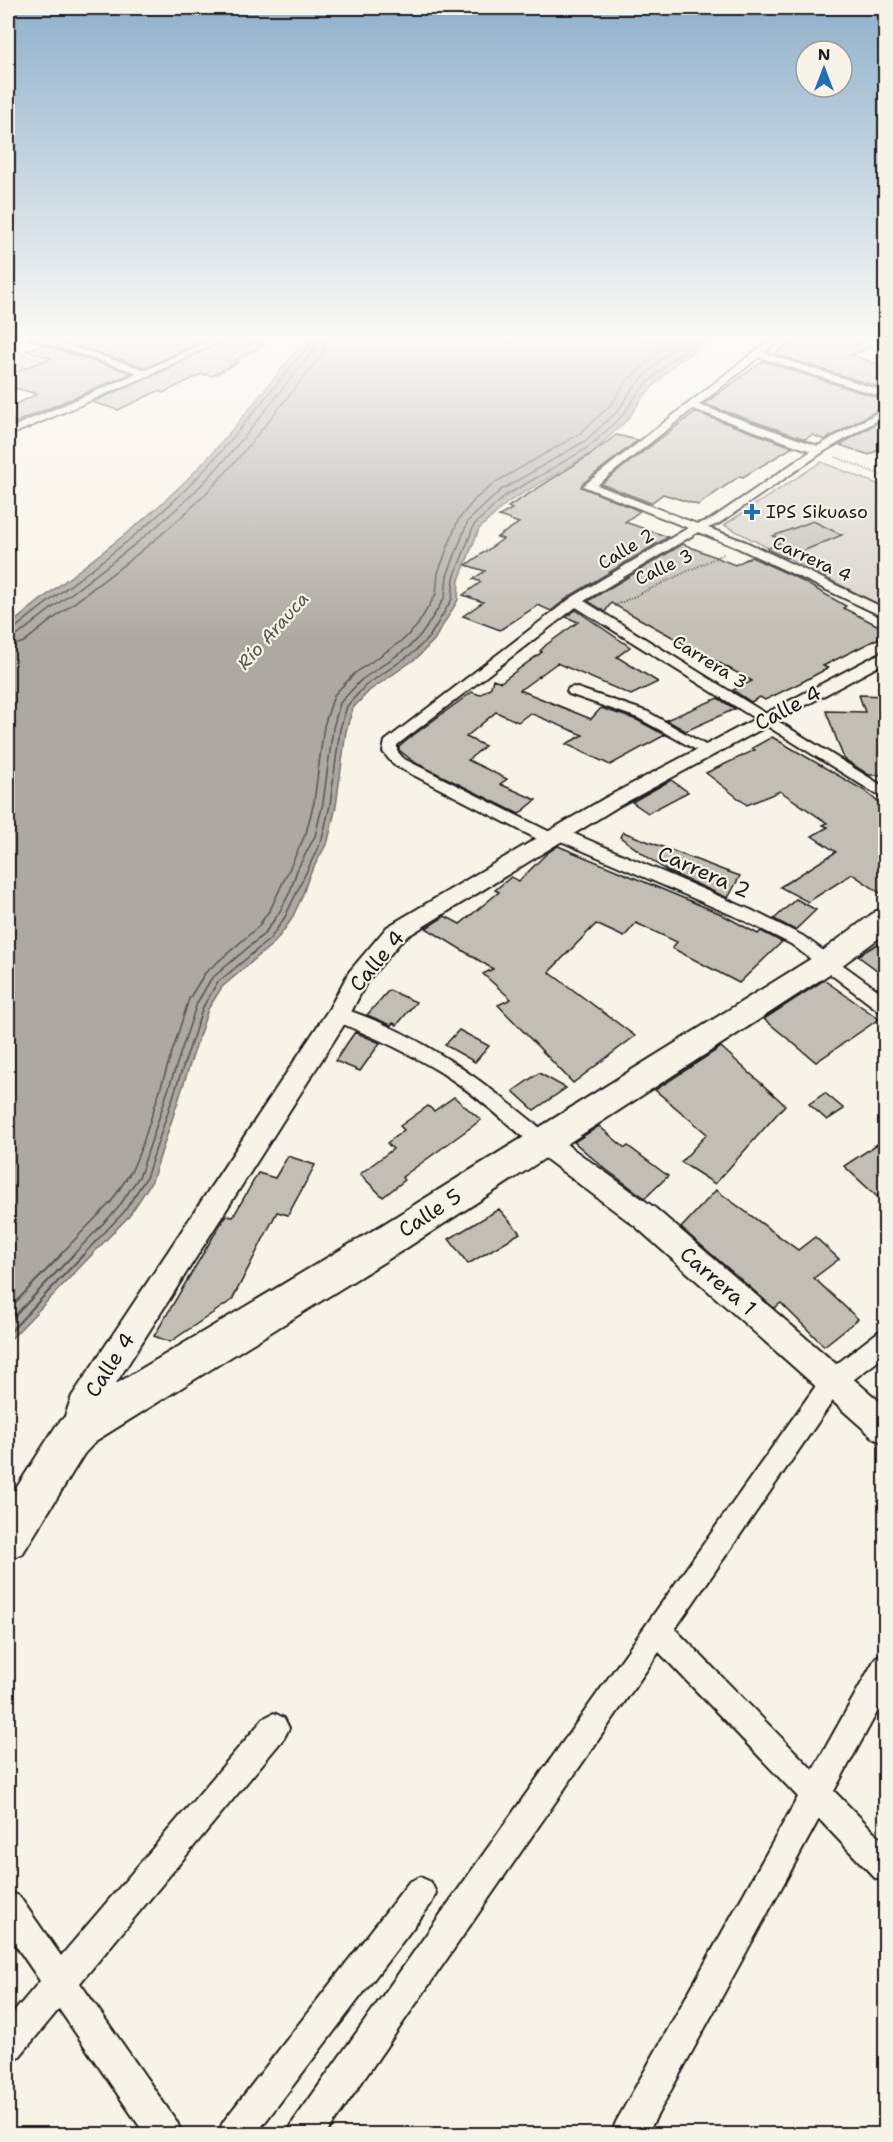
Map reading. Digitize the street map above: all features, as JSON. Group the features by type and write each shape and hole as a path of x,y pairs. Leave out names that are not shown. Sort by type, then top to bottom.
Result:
{"main road":[{"name":"Calle 5","path":"8,1538 76,1431 395,1236 827,962 885,918"}],"street":[{"name":"Carrera 4","path":"652,438 589,486 698,522 885,614"},
{"path":"784,438 819,450"},
{"path":"758,478 820,438"},
{"name":"Calle 2","path":"553,836 399,762 390,752 390,744 575,601 698,522 714,522 839,438"},
{"name":"Carrera 3","path":"575,601 885,795"},
{"name":"Calle 4","path":"76,1431 83,1407 338,1014 357,978 395,933 553,836 885,655"},
{"path":"574,691 643,715 707,750"},
{"name":"Carrera 2","path":"553,836 745,914 797,940 885,1006"},
{"path":"338,1014 383,1032 424,1053 477,1087 543,1142"},
{"name":"Carrera 1","path":"543,1142 645,1217 885,1428"},
{"path":"305,2134 833,1381 885,1340"},
{"path":"658,1630 885,1867"},
{"path":"628,2134 885,1667"},
{"path":"8,2044 274,1728"},
{"path":"235,2134 420,1893"},
{"path":"8,1907 165,2134"}],"path":[{"path":"819,450 885,477"},
{"name":"Calle 3","path":"597,614 742,545"}],"shaded area":[{"path":"821,462 885,487 885,608 724,525"}],"water":[{"name":"Río Arauca","path":"225,438 608,438 593,452 508,502 479,529 459,580 458,600 434,640 418,657 369,691 353,708 346,731 336,806 328,841 309,876 291,920 275,942 222,987 208,1009 152,1181 129,1216 8,1342 8,627 135,527 193,474"}],"building":[{"path":"612,438 638,440 581,487 640,511 625,522 668,537 570,596 551,611 538,605 500,630 463,616 483,602 463,595 481,582 473,579 485,571 466,565 503,539 497,537 519,523 499,516 512,509 508,507 593,453"},
{"path":"661,438 768,438 793,447 743,477 740,476 698,505 663,494 651,503 601,484"},
{"path":"852,438 885,438 885,446 869,455 840,445"},
{"path":"813,521 842,535 786,558 767,549 783,541 773,536"},
{"path":"683,544 735,565 751,557 793,576 846,606 843,608 885,629 885,635 823,666 828,668 802,682 765,700 760,697 751,702 733,690 752,681 611,603 605,612 588,601"},
{"path":"576,610 630,647 617,657 658,682 631,695 557,663 520,690 591,719 601,708 637,720 665,735 610,765 566,744 583,735 530,713 518,722 496,712 466,737 485,746 468,760 507,779 500,784 536,800 519,814 414,762 399,750 399,747 412,736 472,692 480,695 491,687 493,679 501,682 542,652 540,651 546,645 578,622 566,617"},
{"path":"859,695 885,696 885,775 869,775 844,759 826,711 865,712"},
{"path":"718,698 735,709 686,731 666,720"},
{"path":"772,737 865,791 885,808 885,896 852,874 808,902 780,887 836,852 812,836 828,827 823,825 827,823 780,791 747,805 706,773 755,750 752,748"},
{"path":"671,780 688,792 648,813 632,802"},
{"path":"623,832 740,876 728,898 667,871 620,837"},
{"path":"558,846 719,913 758,934 761,931 782,942 739,983 672,948 677,942 636,923 624,937 596,924 549,972 635,1036 573,1083 498,1005 511,999 483,974 493,969 426,928 445,916 460,924 499,892 495,890 511,877 519,881 546,854"},
{"path":"796,899 816,910 795,930 774,919"},
{"path":"885,939 885,976 858,956"},
{"path":"824,980 879,1019 816,1062 764,1019"},
{"path":"389,990 416,1002 397,1025 393,1023 391,1025 367,1015"},
{"path":"459,1030 489,1046 475,1062 445,1045"},
{"path":"355,1032 380,1043 360,1071 335,1061"},
{"path":"721,1047 785,1105 715,1184 681,1162 707,1134 655,1090"},
{"path":"539,1073 566,1088 534,1110 513,1091"},
{"path":"825,1093 844,1109 827,1120 809,1104"},
{"path":"454,1097 481,1120 402,1177 405,1180 383,1197 360,1174 393,1149 387,1143 404,1130 400,1126 428,1106 434,1111"},
{"path":"599,1126 625,1148 628,1146 668,1176 645,1198 604,1168 574,1142"},
{"path":"885,1139 885,1204 844,1166"},
{"path":"288,1156 315,1165 288,1215 277,1212 232,1300 170,1342 154,1336 226,1215 233,1217 258,1173 275,1178"},
{"path":"716,1190 798,1250 815,1237 839,1259 814,1278 858,1319 824,1346 781,1303 774,1308 681,1228"},
{"path":"499,1209 520,1233 468,1264 449,1239"}],"place":[{"name":"IPS Sikuaso","path":"752,512"}]}
